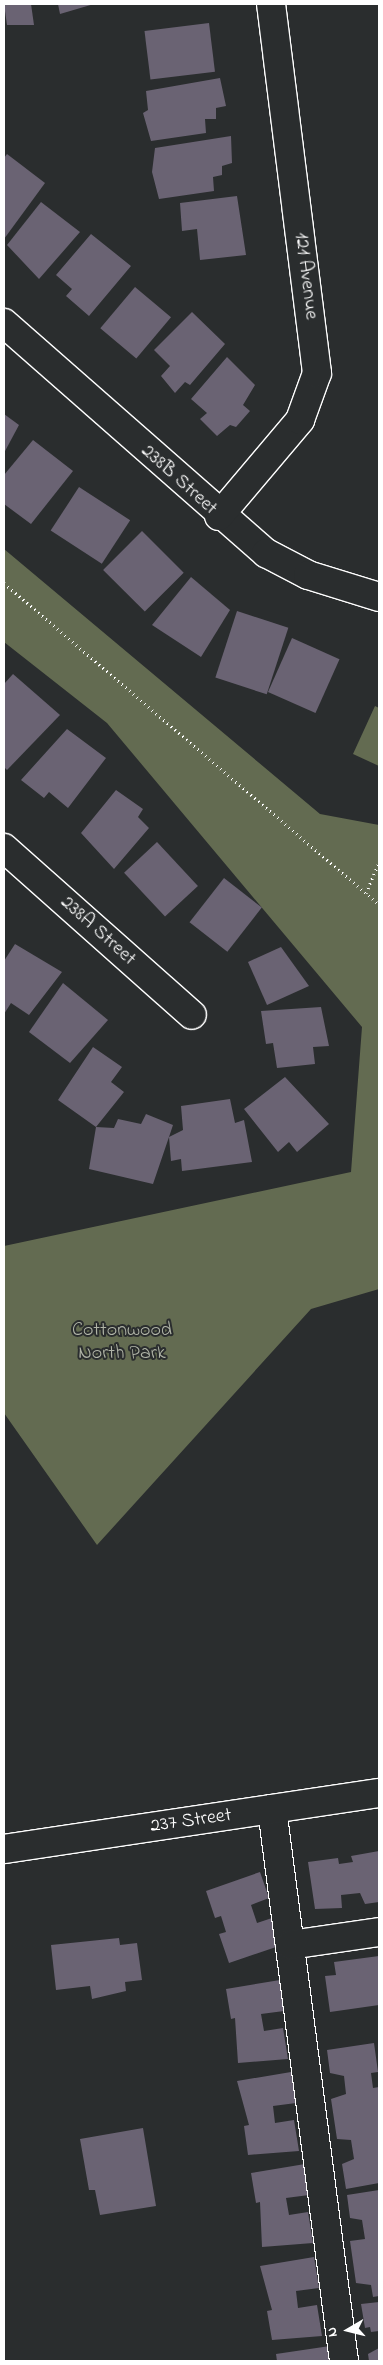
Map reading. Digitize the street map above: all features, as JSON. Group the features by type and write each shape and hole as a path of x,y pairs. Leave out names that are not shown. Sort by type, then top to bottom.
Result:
{"street":[{"name":"121 Avenue","path":"219,516 300,420 317,373 271,4"},
{"name":"238B Street","path":"4,323 219,516 266,553 308,575 379,597"},
{"name":"238A Street","path":"4,848 192,1015"},
{"name":"237 Street","path":"4,1849 379,1793"},
{"path":"272,1809 344,2361"},
{"path":"290,1945 379,1932"}],"path":[{"path":"4,583 379,904"},
{"path":"366,892 379,862"}],"green space":[{"name":"Cottonwood North Park","path":"4,549 320,814 379,825 379,1289 311,1309 97,1545 4,1413 4,1246 351,1172 362,1027 107,723 4,642"},
{"path":"375,706 379,708 379,766 353,754"}],"building":[{"path":"4,4 31,4 34,25 7,25"},
{"path":"58,4 94,4 60,14"},
{"path":"209,23 215,72 150,80 144,31"},
{"path":"220,78 226,106 216,108 216,119 205,119 206,133 151,141 143,113 148,110 146,91"},
{"path":"231,136 232,163 222,166 222,175 213,177 214,191 159,199 152,172 155,148"},
{"path":"7,154 45,183 4,239 4,158"},
{"path":"237,196 246,255 200,260 197,229 182,231 180,203"},
{"path":"41,202 80,232 39,279 7,245"},
{"path":"91,234 131,266 89,316 66,296 72,289 56,275"},
{"path":"135,287 171,317 136,359 100,328"},
{"path":"192,312 225,344 190,385 185,382 175,393 161,376 170,366 154,350"},
{"path":"227,357 255,385 243,405 250,411 236,427 230,425 217,436 200,419 207,413 191,399"},
{"path":"4,414 19,425 4,453"},
{"path":"33,440 73,471 31,524 4,504 4,475"},
{"path":"79,487 130,520 102,564 51,531"},
{"path":"142,531 184,573 145,612 103,570"},
{"path":"191,577 230,610 201,657 152,625"},
{"path":"237,611 288,628 267,694 215,678"},
{"path":"292,638 340,659 316,713 268,692"},
{"path":"13,674 60,715 7,770 4,767 4,684"},
{"path":"67,729 106,758 68,808 49,792 44,798 21,780"},
{"path":"116,790 143,809 138,817 149,828 114,869 81,833"},
{"path":"157,842 198,886 165,917 124,873"},
{"path":"224,878 262,908 227,952 190,922"},
{"path":"15,944 62,972 29,1015 11,1003 4,1014 4,961"},
{"path":"281,947 309,986 267,1005 248,962"},
{"path":"63,983 108,1020 70,1063 29,1032"},
{"path":"321,1007 329,1046 313,1047 315,1064 277,1068 273,1043 266,1044 261,1011"},
{"path":"93,1047 122,1067 111,1082 124,1092 96,1127 58,1100"},
{"path":"285,1077 329,1124 297,1152 289,1142 278,1152 244,1109"},
{"path":"230,1099 235,1123 244,1120 252,1162 182,1171 181,1159 171,1161 169,1137 183,1130 181,1106"},
{"path":"146,1114 173,1125 153,1184 89,1169 96,1127 114,1128 118,1119 141,1124"},
{"path":"379,1851 379,1902 365,1904 360,1893 341,1895 342,1908 315,1909 308,1862 338,1858 339,1864 353,1862 351,1856"},
{"path":"260,1872 269,1898 251,1905 257,1923 272,1918 282,1945 229,1963 219,1934 226,1932 221,1916 215,1918 206,1891"},
{"path":"119,1938 120,1945 137,1943 142,1980 125,1982 126,1991 92,1999 90,1986 56,1990 51,1945"},
{"path":"379,1956 379,2005 330,2012 325,1976 336,1975 334,1962"},
{"path":"280,1980 284,2011 261,2014 264,2031 283,2028 288,2059 238,2063 235,2018 231,2019 226,1989"},
{"path":"374,2043 378,2072 371,2073 373,2088 379,2087 379,2183 346,2189 342,2164 354,2159 351,2140 337,2139 331,2099 346,2094 344,2076 330,2073 327,2050"},
{"path":"291,2072 296,2103 273,2106 275,2123 294,2120 299,2151 248,2155 244,2126 249,2125 237,2081"},
{"path":"143,2128 156,2206 100,2215 95,2190 89,2190 80,2139"},
{"path":"305,2164 309,2195 286,2198 289,2215 308,2212 313,2243 262,2247 260,2202 256,2203 251,2173"},
{"path":"379,2190 379,2296 373,2297 371,2285 356,2283 350,2241 365,2239 362,2220 350,2218 347,2195"},
{"path":"314,2257 319,2288 296,2291 298,2308 317,2305 322,2336 272,2340 267,2311 272,2310 260,2266"},
{"path":"379,2302 379,2331 371,2332 370,2327 365,2328 361,2304"},
{"path":"330,2346 333,2361 277,2361 276,2354"},
{"path":"379,2348 379,2361 369,2361 368,2354"}]}
